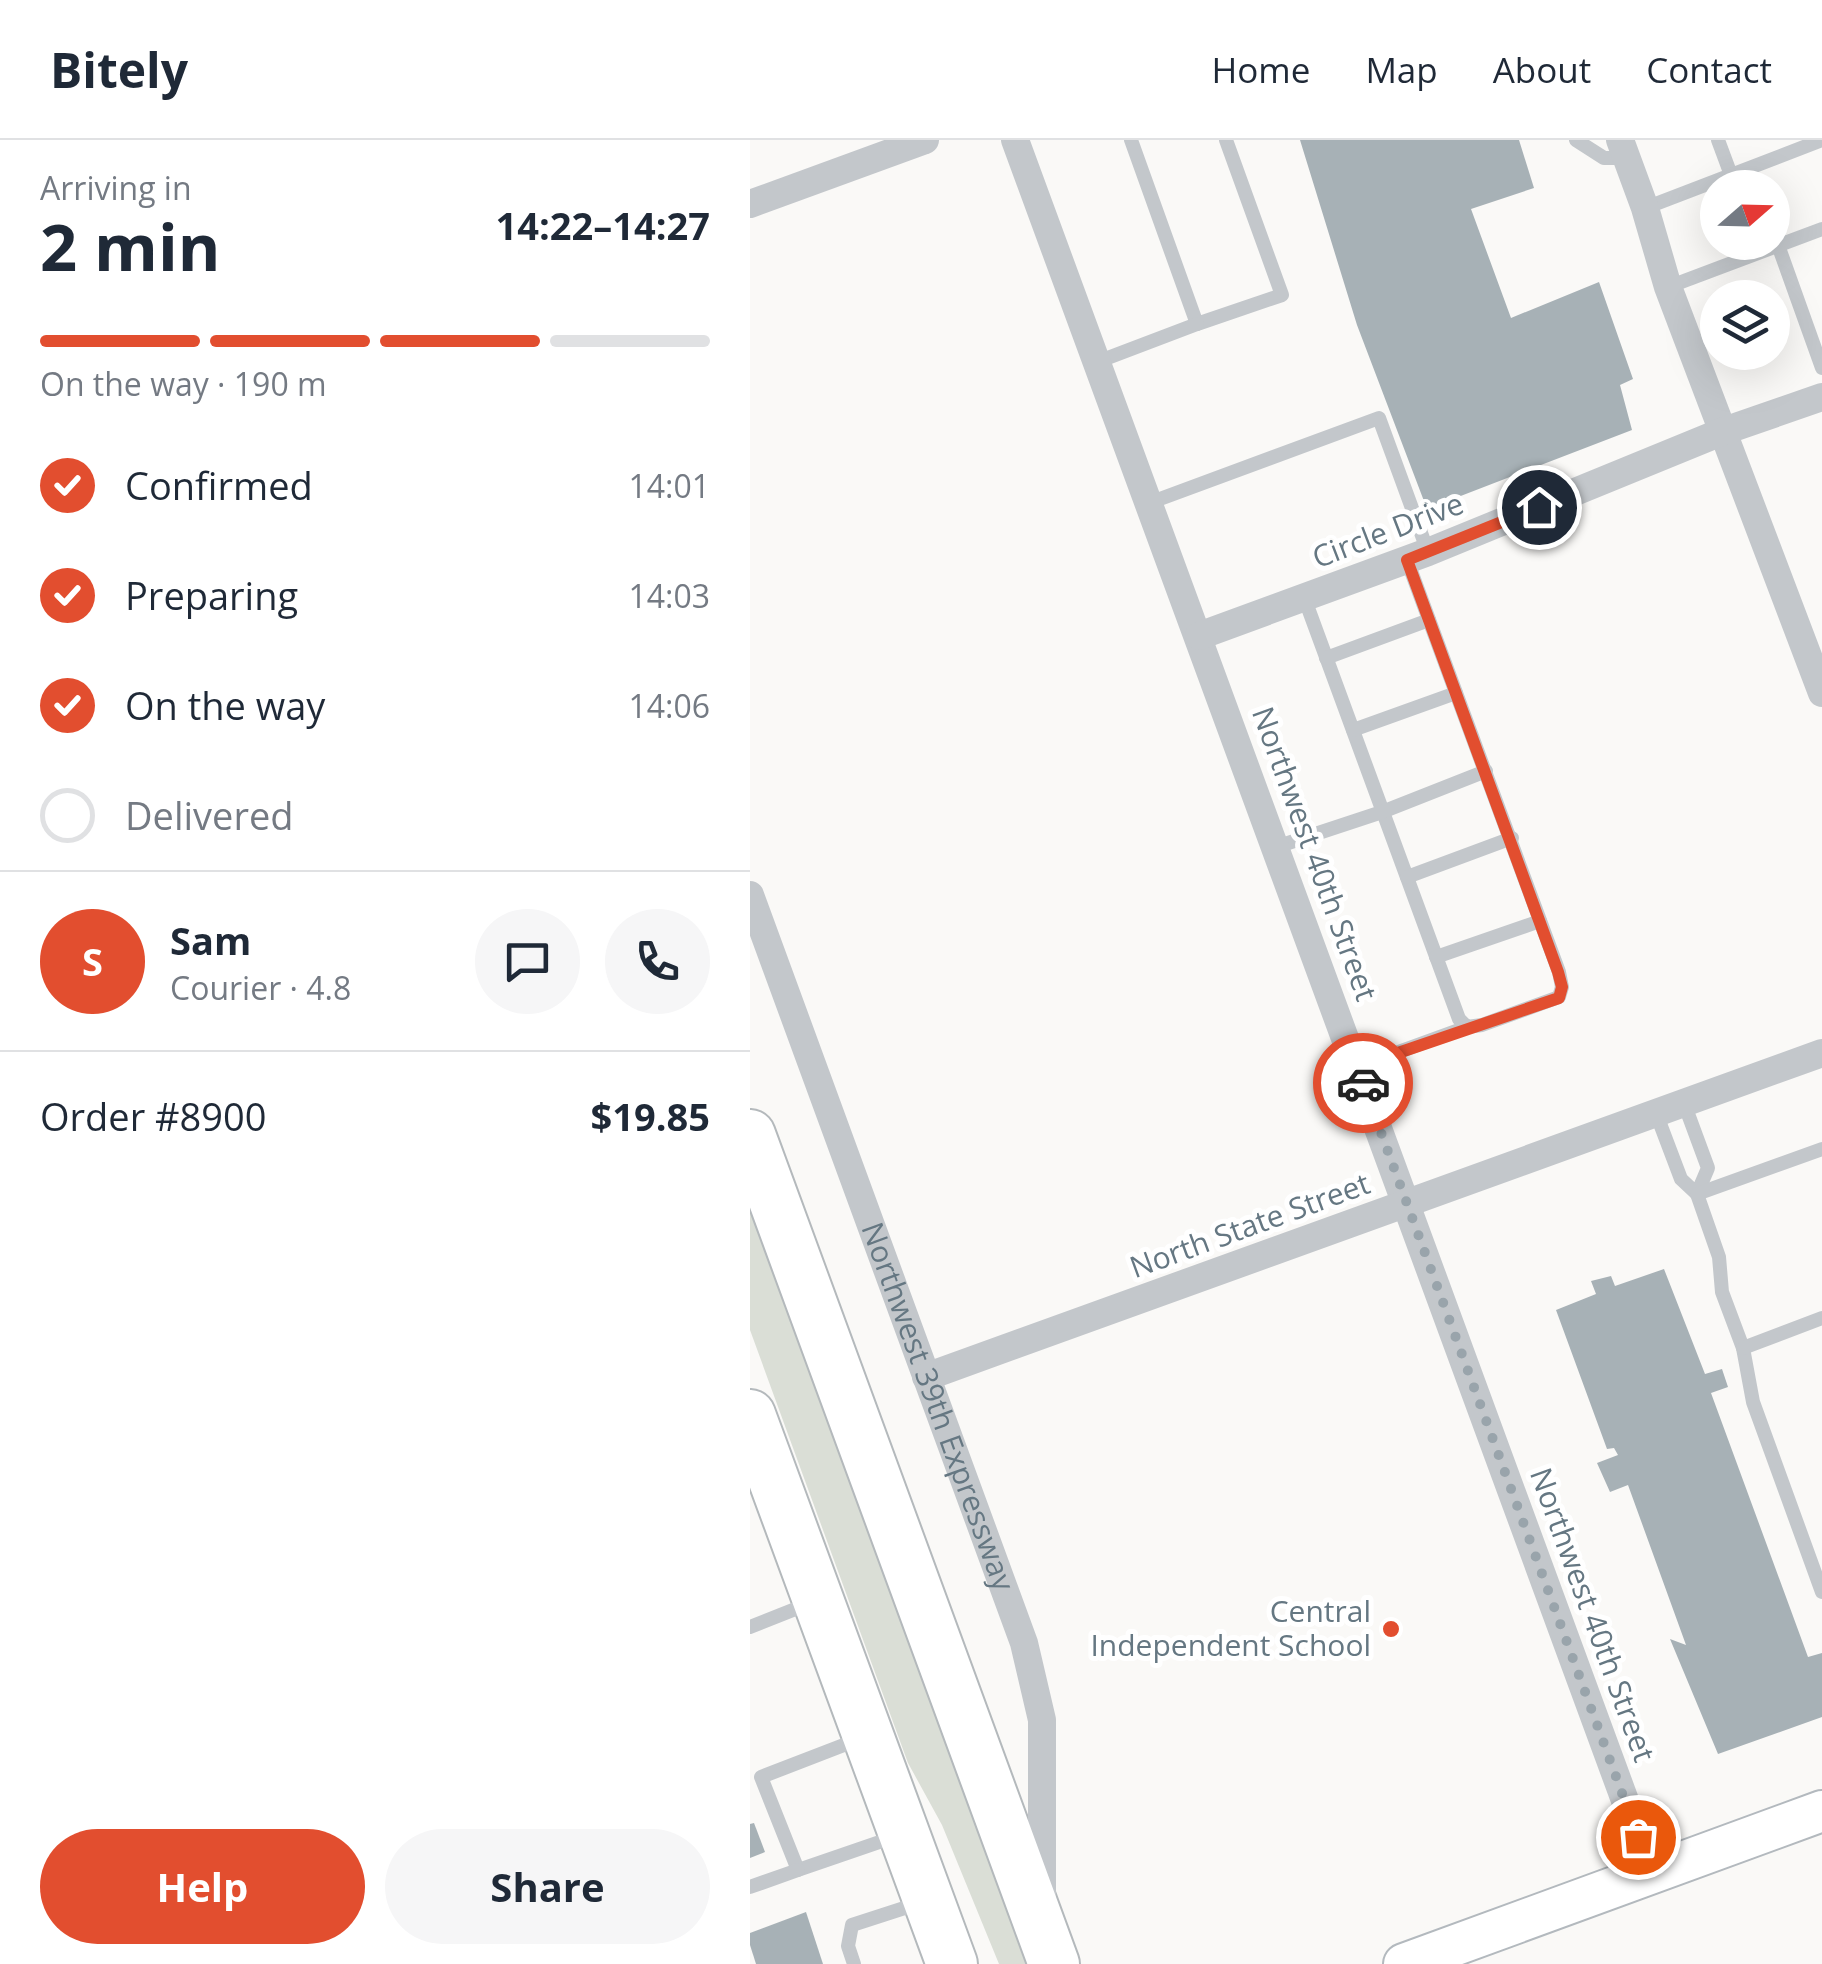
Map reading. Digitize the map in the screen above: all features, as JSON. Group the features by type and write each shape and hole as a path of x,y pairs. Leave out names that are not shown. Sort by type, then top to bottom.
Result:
{"highway":[{"name":"Northwest 39th Expressway","path":"750,1136 1048,1948"},
{"path":"750,1414 952,1964"}],"street":[{"path":"750,204 925,140"},
{"name":"Northwest 40th Street","path":"1015,140 1652,1874"},
{"path":"1623,149 1668,287 1822,693"},
{"name":"Circle Drive","path":"1198,636 1418,556 1822,396"},
{"name":"Northwest 39th Expressway","path":"750,896 1024,1643 1042,1720 1048,1948"},
{"name":"North State Street","path":"926,1377 1822,1054"},
{"path":"1412,1963 1822,1811"}],"lane":[{"path":"1131,140 1196,324"},
{"path":"1097,362 1282,295 1226,140"},
{"path":"1576,140 1604,158 1623,149"},
{"path":"1718,140 1729,170"},
{"path":"1743,170 1811,142"},
{"path":"1645,208 1700,187"},
{"path":"1790,241 1822,229"},
{"path":"1668,287 1739,260"},
{"path":"1783,260 1822,368"},
{"path":"1149,503 1379,418 1418,556 1429,620 1512,838 1562,987 1559,998 1357,1067"},
{"path":"1304,597 1459,1019 1467,1027"},
{"path":"1326,658 1429,620"},
{"path":"1353,730 1456,693"},
{"path":"1276,847 1382,812 1486,771"},
{"path":"1407,878 1512,838"},
{"path":"1436,957 1540,921"},
{"path":"1684,1103 1708,1168 1697,1194"},
{"path":"1656,1113 1680,1179 1697,1194 1719,1257 1722,1292 1743,1348 1753,1402 1822,1592"},
{"path":"1697,1194 1822,1149"},
{"path":"1743,1348 1822,1318"},
{"path":"750,1627 818,1600"},
{"path":"798,1870 756,1779 868,1736"},
{"path":"750,1887 904,1833"},
{"path":"854,1964 848,1946 852,1926 928,1900"}],"shaded area":[{"path":"750,1195 1032,1964 999,1964 942,1825 908,1763 750,1330"}],"building":[{"path":"1300,140 1519,140 1534,188 1471,209 1511,318 1599,282 1633,379 1620,385 1632,430 1427,509 1357,325"},
{"path":"1664,1269 1705,1374 1722,1369 1728,1387 1711,1393 1808,1657 1822,1653 1822,1717 1718,1754 1670,1639 1686,1645 1628,1485 1610,1492 1597,1463 1618,1455 1614,1448 1607,1449 1556,1310 1596,1294 1591,1281 1611,1276 1615,1286"},
{"path":"754,1823 765,1852 750,1858 750,1824"},
{"path":"806,1912 823,1964 756,1964 750,1933"}],"way so far":[{"path":"1363,1083 1638,1837"}],"place":[{"name":"Central Independent School","path":"1391,1629"}],"route":[{"path":"1363,1083 1357,1067 1559,998 1562,987 1558,972 1407,560 1539,507"}]}
